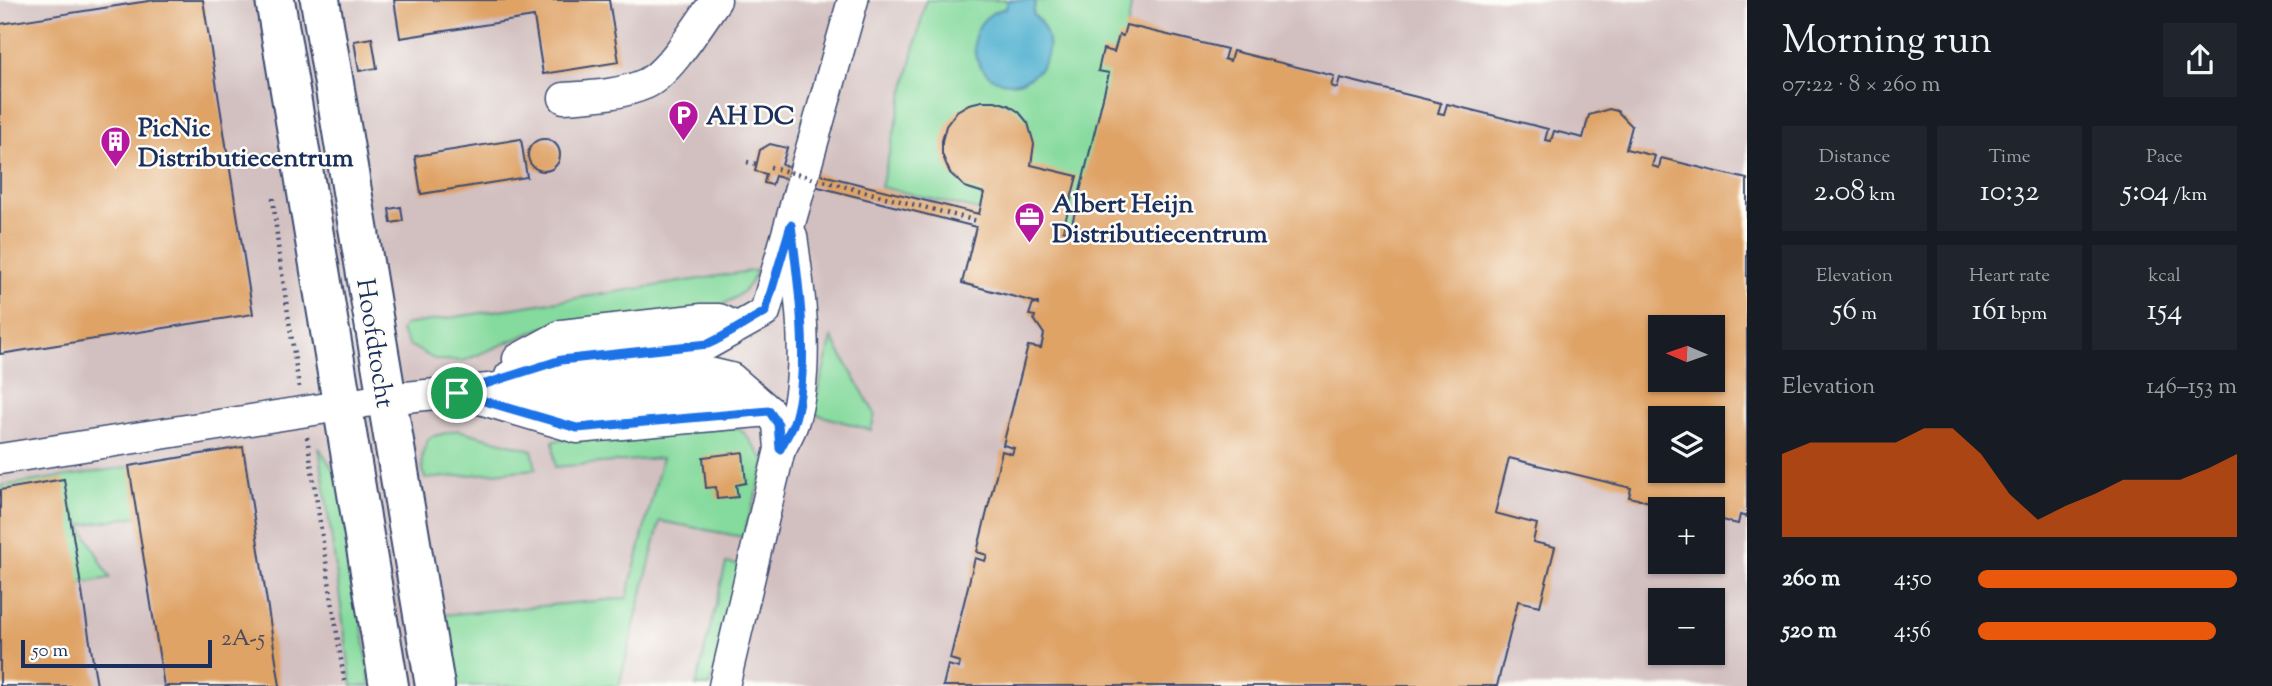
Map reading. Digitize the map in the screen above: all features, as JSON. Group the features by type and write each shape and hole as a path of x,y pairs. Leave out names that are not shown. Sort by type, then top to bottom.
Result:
{"main road":[{"name":"Hoofdtocht","path":"275,0 389,686"},
{"name":"Hoofdtocht","path":"320,0 435,686"}],"street":[{"path":"564,99 618,93 648,83 671,62 716,0"},
{"path":"457,393 561,360 708,344 765,312 853,0"},
{"path":"724,686 780,449 793,424 802,376 800,294 791,225"},
{"path":"0,458 385,399 693,369 731,378 769,411 778,424 780,449"},
{"path":"457,393 577,428 769,411"}],"path":[{"path":"747,162 757,164"},
{"path":"770,167 977,221"},
{"path":"272,190 279,254 345,686"}],"shaded area":[{"name":"Albert Heijn Distributiecentrum","path":"0,0 1747,0 1747,686 0,686"}],"green space":[{"path":"926,0 1132,0 1128,25 1070,232 881,187"},
{"path":"757,270 740,294 713,309 542,328 463,361 436,360 409,345 401,332 404,325"},
{"path":"832,338 875,414 871,430 812,413"},
{"path":"737,428 766,462 743,537 660,521 619,686 453,686 442,615 627,598 662,458 555,467 553,441 662,430"},
{"path":"458,430 532,450 536,469 425,479 422,458 430,437"},
{"path":"319,447 340,481 371,686 352,686"},
{"path":"242,450 251,498 81,525 110,578 0,597 0,486"},
{"path":"726,563 741,565 710,686 696,686"}],"water":[{"path":"1008,0 1036,0 1033,14 1045,30 1048,46 1045,61 1036,73 1009,83 994,79 981,67 974,44 983,21 991,14 1006,8"}],"building":[{"name":"PicNic Distributiecentrum","path":"155,0 203,0 253,314 0,354 0,24"},
{"path":"394,0 609,0 619,62 543,74 534,17 400,38"},
{"path":"1126,25 1227,49 1224,59 1230,61 1233,51 1334,76 1331,86 1337,88 1340,78 1441,103 1438,113 1444,114 1447,104 1548,129 1545,140 1551,141 1554,131 1583,138 1589,115 1609,109 1617,111 1632,126 1626,149 1655,156 1652,166 1659,168 1661,158 1747,179 1747,517 1740,515 1738,524 1725,521 1725,497 1648,497 1648,502 1629,497 1631,488 1509,458 1495,513 1537,524 1533,542 1555,547 1540,606 1518,601 1497,686 943,686 948,665 959,668 960,662 950,659 975,558 985,561 987,555 977,552 1002,451 1012,454 1014,448 1003,445 1028,346 1041,348 1044,334 1034,319 1035,316 1029,315 1033,303 1038,303 962,283 976,227 775,176 772,185 764,183 766,174 755,171 760,150 770,144 787,148 782,165 979,214 984,193 965,187 950,173 942,154 942,141 946,126 957,111 969,104 995,101 1019,112 1028,123 1034,144 1031,165 1077,176 1063,230 1070,232 1109,73 1098,71 1103,49 1114,52 1119,35 1123,36"},
{"path":"372,38 377,68 359,71 354,41"},
{"path":"521,139 527,177 421,194 415,156"},
{"path":"544,139 555,144 560,155 555,166 544,171 533,166 528,155 533,144"},
{"path":"401,207 403,221 391,223 389,209"},
{"path":"243,447 280,686 164,686 129,466"},
{"path":"743,452 746,483 736,485 738,497 717,499 716,487 706,488 703,457"},
{"path":"64,479 97,686 0,686 0,490"}],"place":[{"name":"AH DC","path":"683,142"},
{"name":"PicNic Distributiecentrum","path":"115,169"},
{"name":"Albert Heijn Distributiecentrum","path":"1029,245"}],"route":[{"path":"791,225 800,294 802,376 793,424 780,449 778,424 769,411 577,428 457,393 561,360 708,344 719,339 735,327 765,312 791,225"}]}
